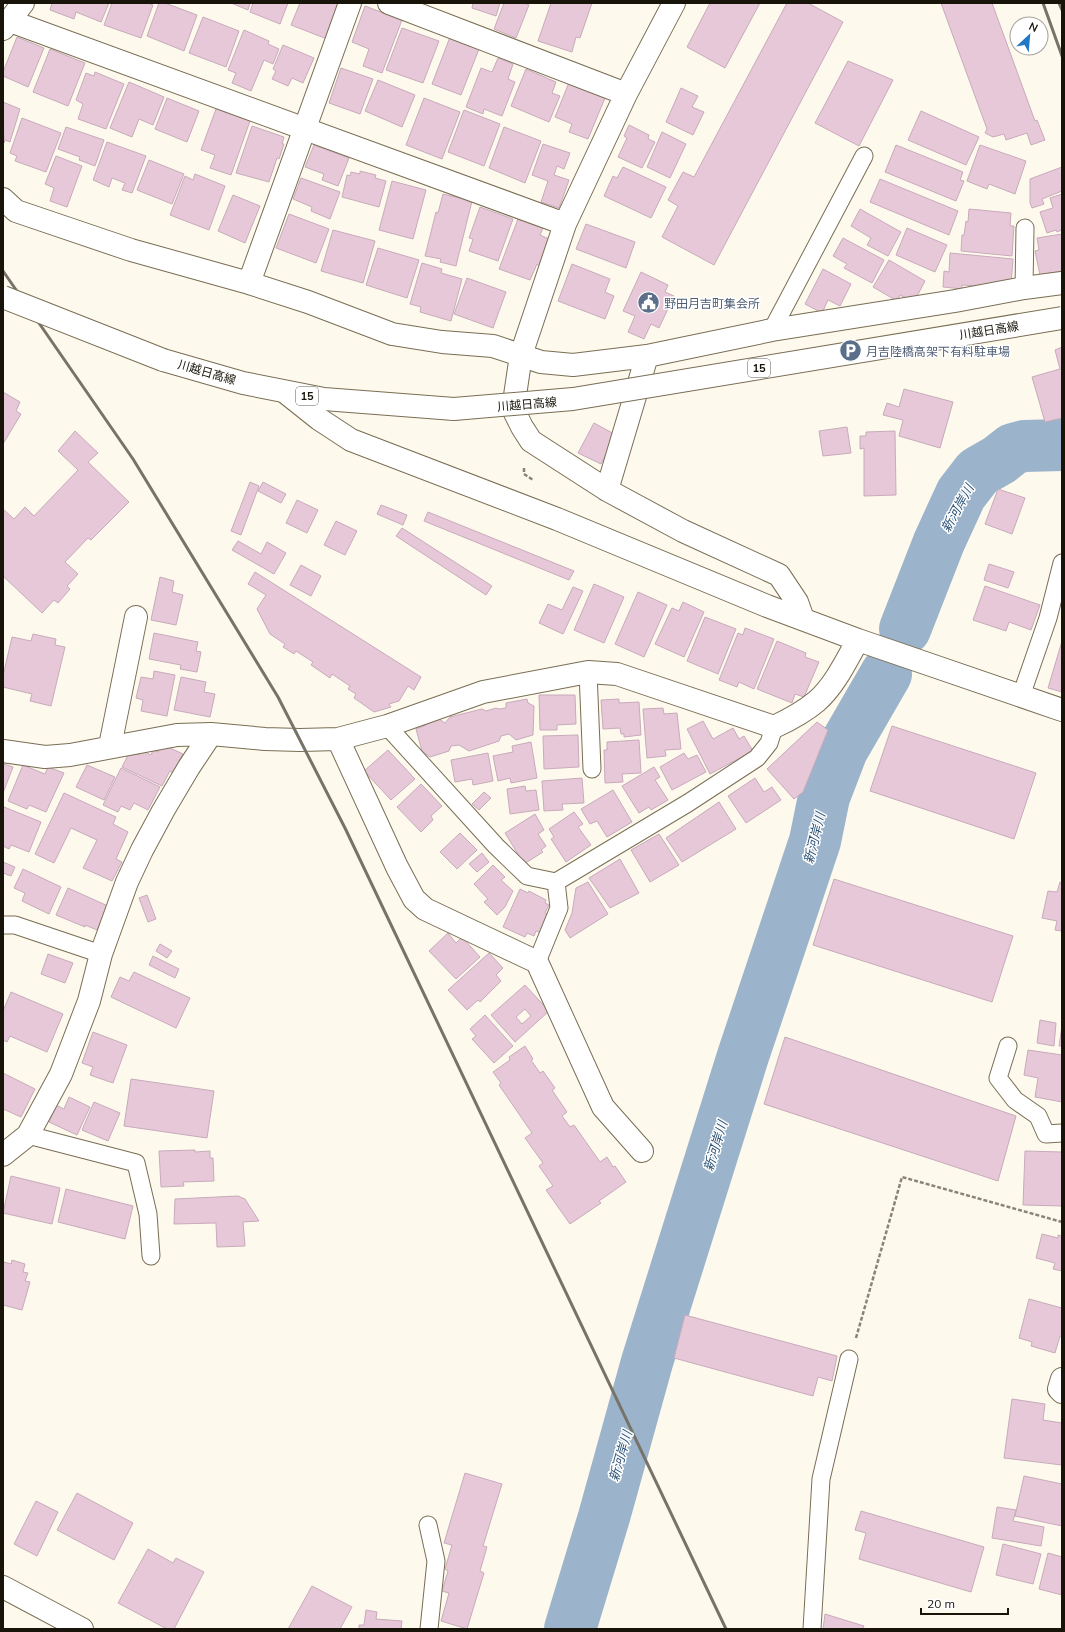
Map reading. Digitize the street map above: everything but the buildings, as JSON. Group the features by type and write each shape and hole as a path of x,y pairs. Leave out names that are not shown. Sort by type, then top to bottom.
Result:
{"street":[{"path":"23,3 6,25 565,224"},
{"path":"249,283 350,3"},
{"path":"389,3 626,94"},
{"path":"674,3 626,94 565,224 521,355 513,409 531,441 607,490 683,531 779,575 797,602 803,619"},
{"path":"3,199 16,211 130,250 249,283 308,302 392,334 442,342 493,346 541,362 573,365 647,356 772,330 1062,283"},
{"name":"川越日高線","path":"3,297 163,360 243,383 338,401 454,409 573,399 1062,318"},
{"path":"607,490 647,356"},
{"path":"285,392 319,419 351,440 557,519 767,606 858,640 1062,710"},
{"path":"110,746 136,617"},
{"path":"3,751 46,757 70,755 110,746 177,735 211,734 264,739 338,738 387,726 483,692 588,672 617,674 774,727 798,715 817,701 836,678 858,640"},
{"path":"3,1155 28,1135 64,1067 89,1002 101,954 127,882 142,850 189,767 211,734"},
{"path":"338,738 397,867 414,899 425,909 537,962 603,1107 642,1152"},
{"path":"1062,1379 1059,1389 1062,1392"},
{"path":"3,1587 82,1629"}],"lane":[{"path":"772,330 864,156"},
{"path":"1024,288 1025,228"},
{"path":"1021,696 1048,618 1062,563"},
{"path":"588,672 592,769"},
{"path":"387,726 496,846 527,876 556,882 688,803 757,758 769,743 774,727"},
{"path":"537,962 559,908 556,882"},
{"path":"3,925 15,925 101,954"},
{"path":"1008,1046 998,1078 1015,1100 1038,1116 1046,1134 1062,1133"},
{"path":"28,1135 136,1163 148,1214 151,1256"},
{"path":"812,1629 821,1479 850,1359"},
{"path":"428,1526 436,1561 429,1629"}],"path":[{"path":"531,441 524,456 524,474 538,484"},
{"path":"850,1359 902,1177 1062,1222"}],"waterway":[{"name":"新河岸川","path":"905,629 939,542 961,494 978,472 999,460 1013,449 1024,446 1062,445"},
{"name":"新河岸川","path":"570,1629 604,1517 647,1362 743,1056 815,841 824,797 842,750 886,674"}],"railway":[{"path":"1043,3 1062,56"},
{"path":"1059,3 1062,10"},
{"path":"3,271 133,459 278,697 345,828 726,1629"}],"place":[{"name":"野田月吉町集会所","path":"648,303"},
{"name":"月吉陸橋高架下有料駐車場","path":"850,351"}]}
